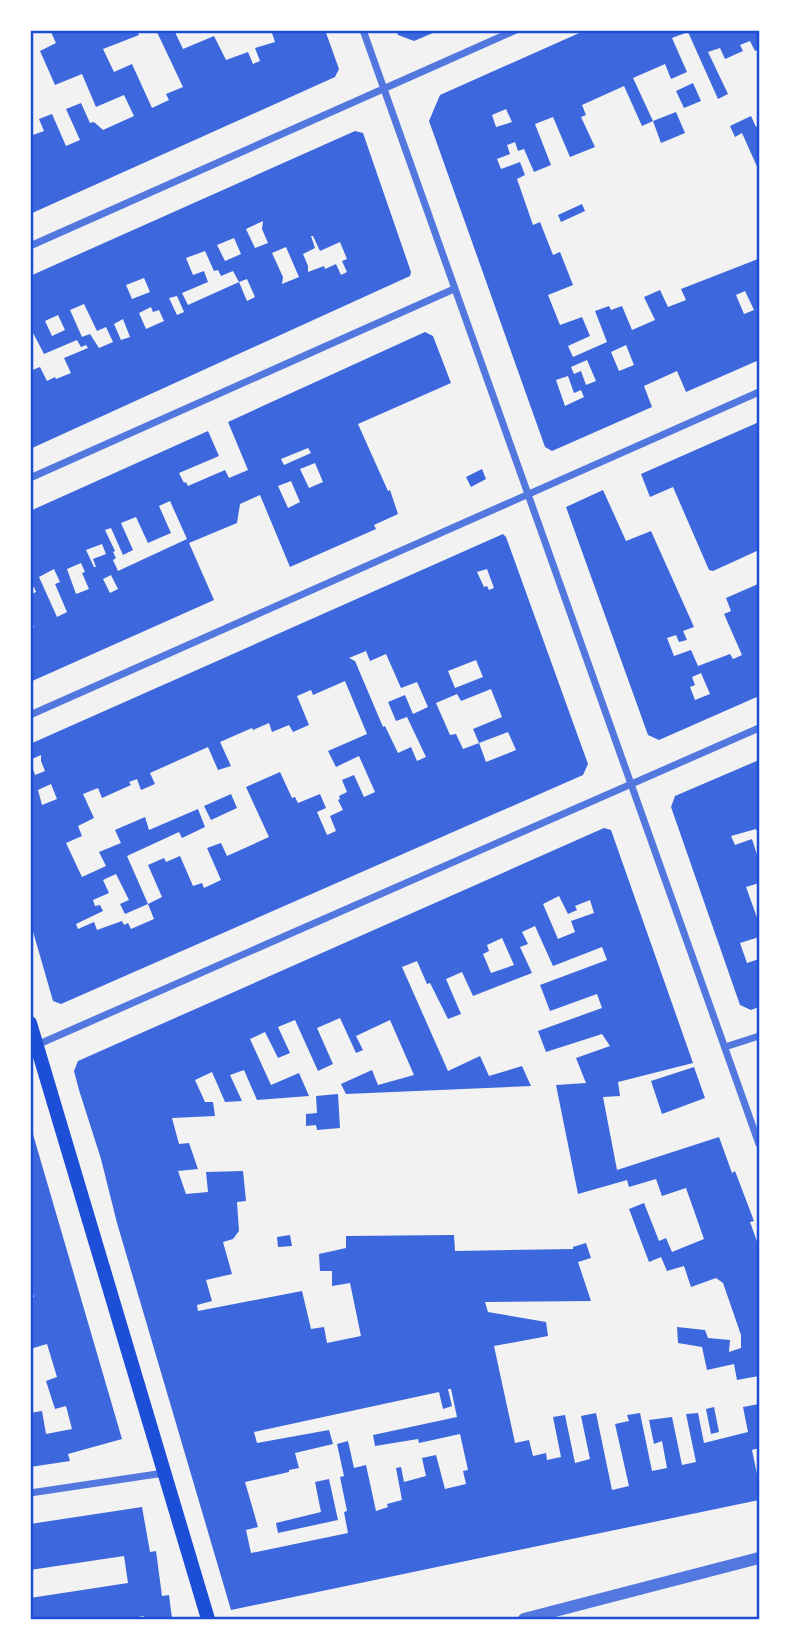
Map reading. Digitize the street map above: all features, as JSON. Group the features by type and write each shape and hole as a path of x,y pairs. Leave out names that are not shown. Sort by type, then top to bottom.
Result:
{"main road":[{"path":"30,1023 33,1047 208,1619"}],"street":[{"path":"363,30 759,1144"},
{"path":"30,246 516,30"},
{"path":"30,478 454,289"},
{"path":"30,715 759,392"},
{"path":"33,1047 759,728"},
{"path":"725,1047 759,1036"},
{"path":"30,1493 165,1473"},
{"path":"524,1619 759,1558"}],"building":[{"path":"50,30 137,30 139,35 103,49 114,72 132,64 152,108 169,100 166,94 183,87 156,30 174,30 183,49 214,36 226,60 248,52 253,64 260,61 255,48 275,42 271,30 325,30 339,69 335,77 30,214 30,136 44,131 39,119 52,114 66,146 80,140 66,109 81,103 90,123 94,122 103,130 134,116 124,95 96,107 82,74 55,85 40,51 56,43"},
{"path":"396,30 440,30 414,41 398,35"},
{"path":"586,30 759,30 759,49 755,51 750,41 740,45 743,51 725,59 720,48 708,52 728,94 718,99 688,32 672,38 687,72 671,79 665,64 633,78 653,121 642,126 624,86 582,105 586,115 581,117 595,147 570,157 553,117 535,124 551,165 534,172 524,149 518,151 515,142 507,145 510,154 497,159 501,169 520,162 525,175 517,179 533,225 540,222 553,255 560,252 573,285 548,295 560,325 582,317 590,336 568,346 573,357 607,342 595,311 609,306 611,310 622,306 632,330 655,320 644,297 660,290 668,307 686,300 681,289 758,259 759,360 686,392 677,371 644,386 652,407 552,451 545,447 429,121 440,95","holes":["506,109 512,122 496,127 492,115","745,291 754,310 744,314 736,295","626,345 634,365 619,371 611,352","587,360 596,381 586,385 581,371 574,374 571,367","568,376 574,393 581,390 584,397 565,406 556,380"]},
{"path":"693,83 701,101 684,108 676,91"},
{"path":"676,112 685,133 661,143 653,121"},
{"path":"751,116 756,127 759,125 759,171 742,133 735,137 730,126"},
{"path":"355,131 363,133 411,272 410,276 30,449 30,371 40,367 47,381 55,377 56,379 71,373 64,358 88,348 86,345 81,347 77,340 44,354 30,327 30,276","holes":["263,221 262,229 268,243 255,248 246,229","311,236 320,251 340,242 347,259 342,261 347,272 341,275 336,264 308,272 303,254 315,248","234,238 241,254 225,261 217,245","286,247 299,277 282,284 283,277 272,253","205,251 214,271 218,270 221,276 233,271 239,282 188,305 182,293 208,282 204,271 193,275 186,258","144,278 150,292 132,299 126,285","247,279 255,297 247,301 239,282","177,296 184,312 177,315 169,298","84,304 97,331 106,327 113,342 99,348 90,334 82,337 70,310","151,307 153,312 159,310 164,321 146,329 139,313","58,315 65,330 52,336 45,321","123,319 130,337 121,340 114,324"]},
{"path":"582,204 585,211 561,222 558,215"},
{"path":"425,332 433,336 451,383 358,424 388,491 390,490 398,514 374,525 376,529 290,567 260,495 240,504 237,523 189,543 214,600 30,682 30,629 34,627 30,621 30,595 36,592 34,587 30,588 30,511 208,431 219,456 179,473 184,483 188,486 225,470 229,478 248,470 228,422","holes":["308,448 311,453 284,465 281,459","315,463 323,482 309,488 300,469","291,481 300,502 288,508 278,486","170,501 187,539 118,571 113,560 116,558 113,552 115,551 105,530 111,528 123,555 133,550 121,523 136,517 148,543 171,533 159,506","102,544 106,554 93,559 94,567 86,550","81,563 89,589 76,594 67,569","54,569 60,582 55,584 67,612 57,617 39,577","111,575 118,589 110,593 103,579"]},
{"path":"759,422 759,550 713,571 709,570 673,487 650,497 641,474"},
{"path":"482,469 486,479 471,487 466,477"},
{"path":"603,490 626,541 651,531 694,627 683,631 687,640 679,642 676,635 667,638 674,656 691,650 698,666 730,654 733,659 742,655 724,614 731,611 726,598 758,584 759,696 659,740 648,735 566,507","holes":["701,673 710,694 695,700 690,687 695,685 692,677"]},
{"path":"503,534 588,764 583,775 61,1004 53,1001 30,921 30,761 35,775 45,771 41,755 30,760 30,744","holes":["487,569 494,588 489,590 487,586 484,587 477,572","366,651 370,661 386,654 401,688 417,682 428,707 413,714 405,695 388,702 396,721 407,717 426,757 417,761 411,747 398,753 385,726 383,727 355,661 349,658","476,660 483,677 455,688 448,671","345,681 367,734 328,751 336,767 359,756 375,792 364,797 354,775 342,780 347,792 339,796 338,800 343,810 330,816 336,831 327,835 317,812 326,808 320,794 298,803 295,797 292,798 280,772 246,787 269,837 227,856 221,843 207,848 221,880 204,888 202,883 193,886 180,856 166,862 164,858 148,865 162,897 148,904 127,856 179,832 182,838 205,827 198,809 149,830 145,817 115,830 121,843 99,852 106,866 82,877 66,843 82,836 78,826 94,818 83,794 98,788 102,798 131,785 129,782 137,779 141,790 155,784 150,773 208,747 218,770 231,766 220,742 269,723 272,732 289,725 293,732 309,725 297,696 311,690 313,695","491,689 502,717 473,729 479,743 463,749 456,734 450,735 436,703 457,694 461,701","508,732 516,750 486,762 479,743","51,784 57,799 42,805 38,790","116,874 129,900 120,904 125,914 148,904 154,919 131,929 128,923 124,925 122,921 97,930 94,922 78,929 76,924 103,911 100,905 95,906 93,900 109,893 103,880"]},
{"path":"759,760 759,835 756,829 731,836 735,845 752,839 759,861 759,883 746,887 759,923 759,937 740,943 747,963 759,959 759,1007 751,1010 740,1005 671,807 675,796"},
{"path":"231,794 237,808 211,820 204,806"},
{"path":"604,828 611,830 693,1063 618,1082 620,1096 603,1097 617,1170 719,1137 754,1221 750,1222 759,1247 759,1376 737,1380 734,1364 707,1370 702,1347 678,1343 677,1327 705,1330 708,1338 730,1340 729,1352 741,1348 741,1335 723,1283 716,1278 691,1287 684,1266 667,1271 661,1257 649,1262 629,1209 644,1203 659,1241 666,1238 672,1252 704,1239 686,1188 662,1196 656,1179 629,1187 627,1180 578,1194 556,1085 586,1083 576,1058 610,1046 602,1034 546,1052 538,1031 602,1008 597,994 550,1011 540,985 607,960 602,947 553,966 535,926 522,932 528,944 520,947 532,973 473,996 462,972 446,979 461,1014 448,1019 417,961 402,967 448,1071 480,1056 489,1076 522,1066 531,1086 346,1094 341,1084 372,1070 378,1085 414,1075 390,1020 356,1036 363,1050 356,1053 340,1018 317,1028 333,1064 318,1071 295,1020 278,1027 290,1053 278,1058 265,1032 250,1039 271,1085 299,1073 309,1096 257,1100 244,1070 230,1075 242,1101 225,1102 212,1072 195,1080 205,1102 213,1102 215,1116 172,1118 179,1144 189,1143 198,1169 178,1171 186,1194 208,1192 206,1172 243,1171 246,1201 237,1202 239,1231 233,1239 223,1242 232,1274 206,1280 212,1301 197,1305 198,1311 302,1291 311,1329 324,1327 327,1343 361,1336 350,1283 332,1286 332,1271 320,1271 319,1254 346,1248 346,1236 454,1235 455,1251 573,1249 586,1243 591,1258 578,1262 591,1301 485,1302 488,1312 546,1322 548,1336 494,1346 515,1443 529,1440 533,1456 546,1453 547,1460 561,1457 553,1417 565,1415 575,1463 590,1459 581,1416 596,1413 612,1490 629,1486 615,1424 629,1421 627,1415 640,1413 652,1471 667,1468 662,1441 654,1444 649,1420 672,1417 682,1465 696,1462 686,1414 698,1413 704,1443 748,1432 743,1407 759,1404 759,1448 752,1450 757,1474 759,1473 759,1500 231,1610 79,1090 74,1071 78,1061","holes":["559,896 568,914 577,910 575,906 590,900 594,913 571,921 575,932 558,939 543,904","502,938 514,965 491,973 483,954 489,951 487,945","448,1389 451,1389 457,1417 373,1435 375,1446 418,1439 419,1443 460,1434 468,1470 463,1471 466,1484 445,1489 436,1455 422,1458 426,1476 404,1482 401,1467 396,1468 402,1500 387,1504 388,1507 376,1511 366,1465 354,1468 348,1441 337,1444 344,1476 340,1477 347,1511 344,1512 348,1533 251,1553 246,1530 258,1527 245,1482 299,1468 295,1453 333,1444 329,1430 257,1443 254,1432 439,1392 443,1409 452,1406"]},
{"path":"694,1067 705,1098 662,1114 651,1081"},
{"path":"338,1094 340,1128 317,1130 316,1125 306,1126 306,1114 317,1113 316,1096"},
{"path":"30,1124 122,1439 68,1454 70,1461 30,1467 30,1413 42,1411 46,1434 72,1429 66,1406 55,1409 46,1381 57,1377 47,1344 30,1349 30,1298 34,1297 30,1283"},
{"path":"290,1235 292,1246 278,1247 277,1237"},
{"path":"714,1407 719,1432 711,1434 706,1409"},
{"path":"329,1479 338,1520 278,1533 276,1523 321,1512 315,1482"},
{"path":"142,1507 150,1552 156,1551 162,1596 169,1595 172,1619 144,1619 144,1616 125,1619 30,1619 30,1598 128,1583 124,1556 30,1570 30,1524"}]}
